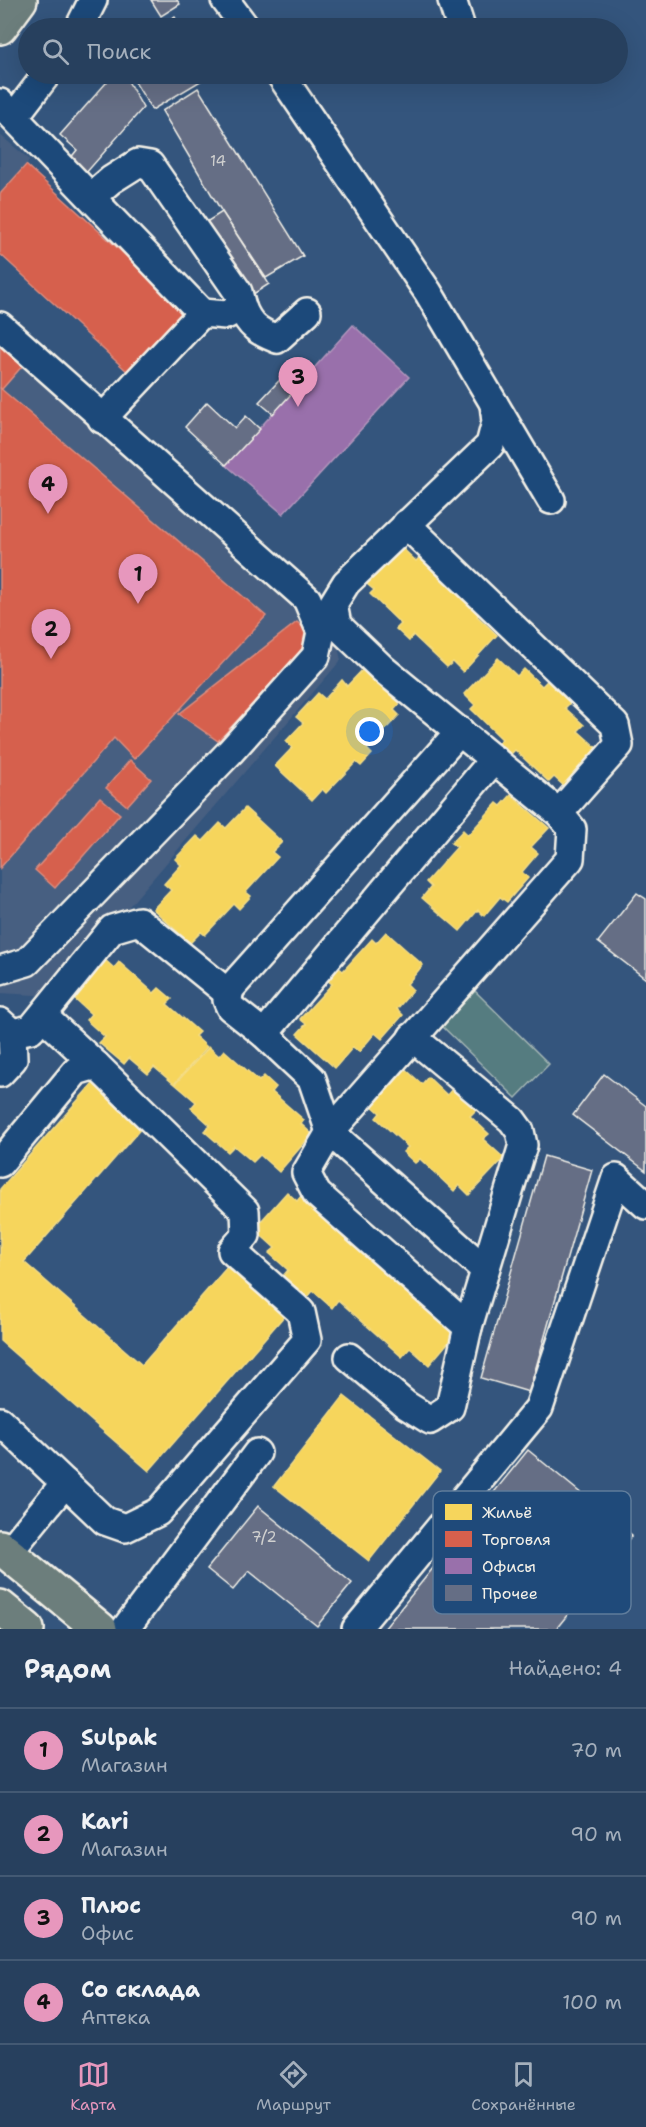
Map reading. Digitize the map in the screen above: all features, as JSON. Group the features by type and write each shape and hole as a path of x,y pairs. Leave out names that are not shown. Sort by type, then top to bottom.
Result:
{"main road":[{"path":"0,27 20,0"},
{"path":"4,1550 100,1629"},
{"path":"0,1607 27,1629"}],"lane":[{"path":"84,18 93,0"},
{"path":"225,0 238,18"},
{"path":"452,0 458,18"},
{"path":"36,84 7,110 202,313 226,315 242,307"},
{"path":"287,84 428,292 551,500"},
{"path":"91,198 111,180 138,163 150,165 238,292 248,323 264,334 278,339 307,312"},
{"path":"102,419 202,313"},
{"path":"0,326 307,599 321,632 316,656 230,752 27,962 0,970"},
{"path":"468,1327 317,1194 306,1173 330,1132 570,859 572,829 559,813 384,670 337,625 333,604 346,583 490,445 496,422 494,404"},
{"path":"406,524 615,725 619,745 559,813"},
{"path":"460,731 229,994 230,1007 264,1034 312,1079 330,1132 484,1269"},
{"path":"264,1034 495,759"},
{"path":"0,1073 13,1059 6,1028 31,1029 112,929 139,921 229,994"},
{"path":"0,1421 105,1521 125,1528 158,1512 307,1340 301,1312 232,1251 246,1235 245,1211 43,1016"},
{"path":"349,1357 406,1405 430,1420 450,1407 484,1269 523,1145 520,1131 512,1119 412,1037"},
{"path":"0,1163 76,1071 96,1065"},
{"path":"470,1491 539,1408 616,1178 646,1205"},
{"path":"125,1629 256,1453"},
{"path":"4,1550 65,1483"},
{"path":"356,1629 433,1536"}],"shaded area":[{"path":"0,135 30,160 0,194"},
{"path":"0,311 325,597 341,660 52,996 0,993"}],"green space":[{"path":"475,991 549,1064 516,1098 442,1026"}],"building: Жильё":[{"path":"397,543 416,561 423,554 482,611 477,616 497,635 463,672 453,662 447,667 413,635 409,641 396,629 401,624 370,594 374,590 362,580"},
{"path":"498,658 517,676 524,669 542,686 548,680 571,702 565,708 584,725 578,731 598,749 564,786 554,777 549,782 515,750 510,755 498,743 502,739 471,709 475,705 464,694"},
{"path":"366,666 403,700 394,710 399,715 367,749 372,754 361,766 356,762 326,793 322,789 312,800 275,766 292,748 286,741 303,723 296,717 318,693 325,699 342,680 347,686"},
{"path":"511,795 549,828 531,847 538,853 522,872 528,878 507,902 500,897 484,916 478,910 460,931 422,898 431,887 426,882 457,847 451,843 463,830 468,835 497,803 501,806"},
{"path":"245,808 282,842 272,852 278,857 246,892 251,896 239,909 234,904 205,935 201,932 190,943 153,909 171,890 164,884 181,865 175,859 197,836 203,841 220,823 226,828"},
{"path":"386,932 423,965 407,984 413,990 397,1009 403,1015 382,1039 375,1033 359,1052 353,1047 335,1068 297,1034 306,1024 300,1019 332,984 327,980 338,967 343,971 372,939 376,943"},
{"path":"104,959 114,968 119,962 154,993 159,988 172,999 167,1004 199,1032 195,1036 207,1047 174,1084 154,1067 148,1074 129,1058 124,1064 99,1043 105,1037 86,1020 91,1014 71,996"},
{"path":"209,1047 219,1056 224,1050 259,1081 264,1076 276,1087 272,1092 304,1120 301,1124 312,1134 279,1172 260,1155 253,1162 234,1146 228,1152 204,1131 210,1125 191,1108 196,1102 175,1084"},
{"path":"403,1067 422,1084 428,1077 447,1095 453,1088 476,1110 470,1116 489,1134 483,1139 504,1158 469,1195 459,1185 454,1191 420,1159 415,1163 403,1152 408,1147 376,1118 380,1113 369,1103"},
{"path":"93,1083 143,1126 24,1262 142,1365 228,1266 285,1315 149,1471 0,1341 0,1189"},
{"path":"287,1192 297,1201 302,1195 382,1265 379,1269 423,1308 432,1298 463,1325 429,1365 410,1348 402,1357 338,1300 332,1308 313,1291 307,1298 283,1276 288,1270 269,1253 275,1248 254,1229"},
{"path":"344,1396 440,1471 369,1561 274,1486"}],"building: Торговля":[{"path":"26,165 187,311 129,373 0,254 0,194"},
{"path":"0,343 24,364 2,389 0,388"},
{"path":"0,388 266,616 134,759 114,738 0,868"},
{"path":"297,622 314,637 218,741 179,714"},
{"path":"130,760 151,779 127,806 106,788"},
{"path":"100,797 120,814 55,888 35,870"}],"building: Офисы":[{"path":"353,325 409,377 283,514 226,465"}],"building: Прочее":[{"path":"151,0 177,0 180,4 161,16"},
{"path":"105,84 130,84 143,108 85,174 69,160 77,150 60,135"},
{"path":"136,84 196,84 152,110"},
{"path":"198,88 303,256 266,278 222,212 162,111"},
{"path":"222,212 269,284 236,305 189,233"},
{"path":"292,367 305,379 273,414 259,402"},
{"path":"207,402 235,428 246,416 260,429 226,465 185,427"},
{"path":"637,893 646,899 646,979 598,942"},
{"path":"604,1074 646,1106 646,1171 573,1115"},
{"path":"544,1156 592,1170 529,1392 481,1378"},
{"path":"528,1450 578,1491 495,1491"},
{"path":"258,1506 352,1583 317,1626 249,1571 233,1590 207,1569"},
{"path":"433,1568 433,1614 568,1614 556,1629 384,1629"}],"place":[{"name":"Плюс","path":"298,407"},
{"name":"Со склада","path":"48,514"},
{"name":"Sulpak","path":"138,604"},
{"name":"Kari","path":"51,659"}]}
